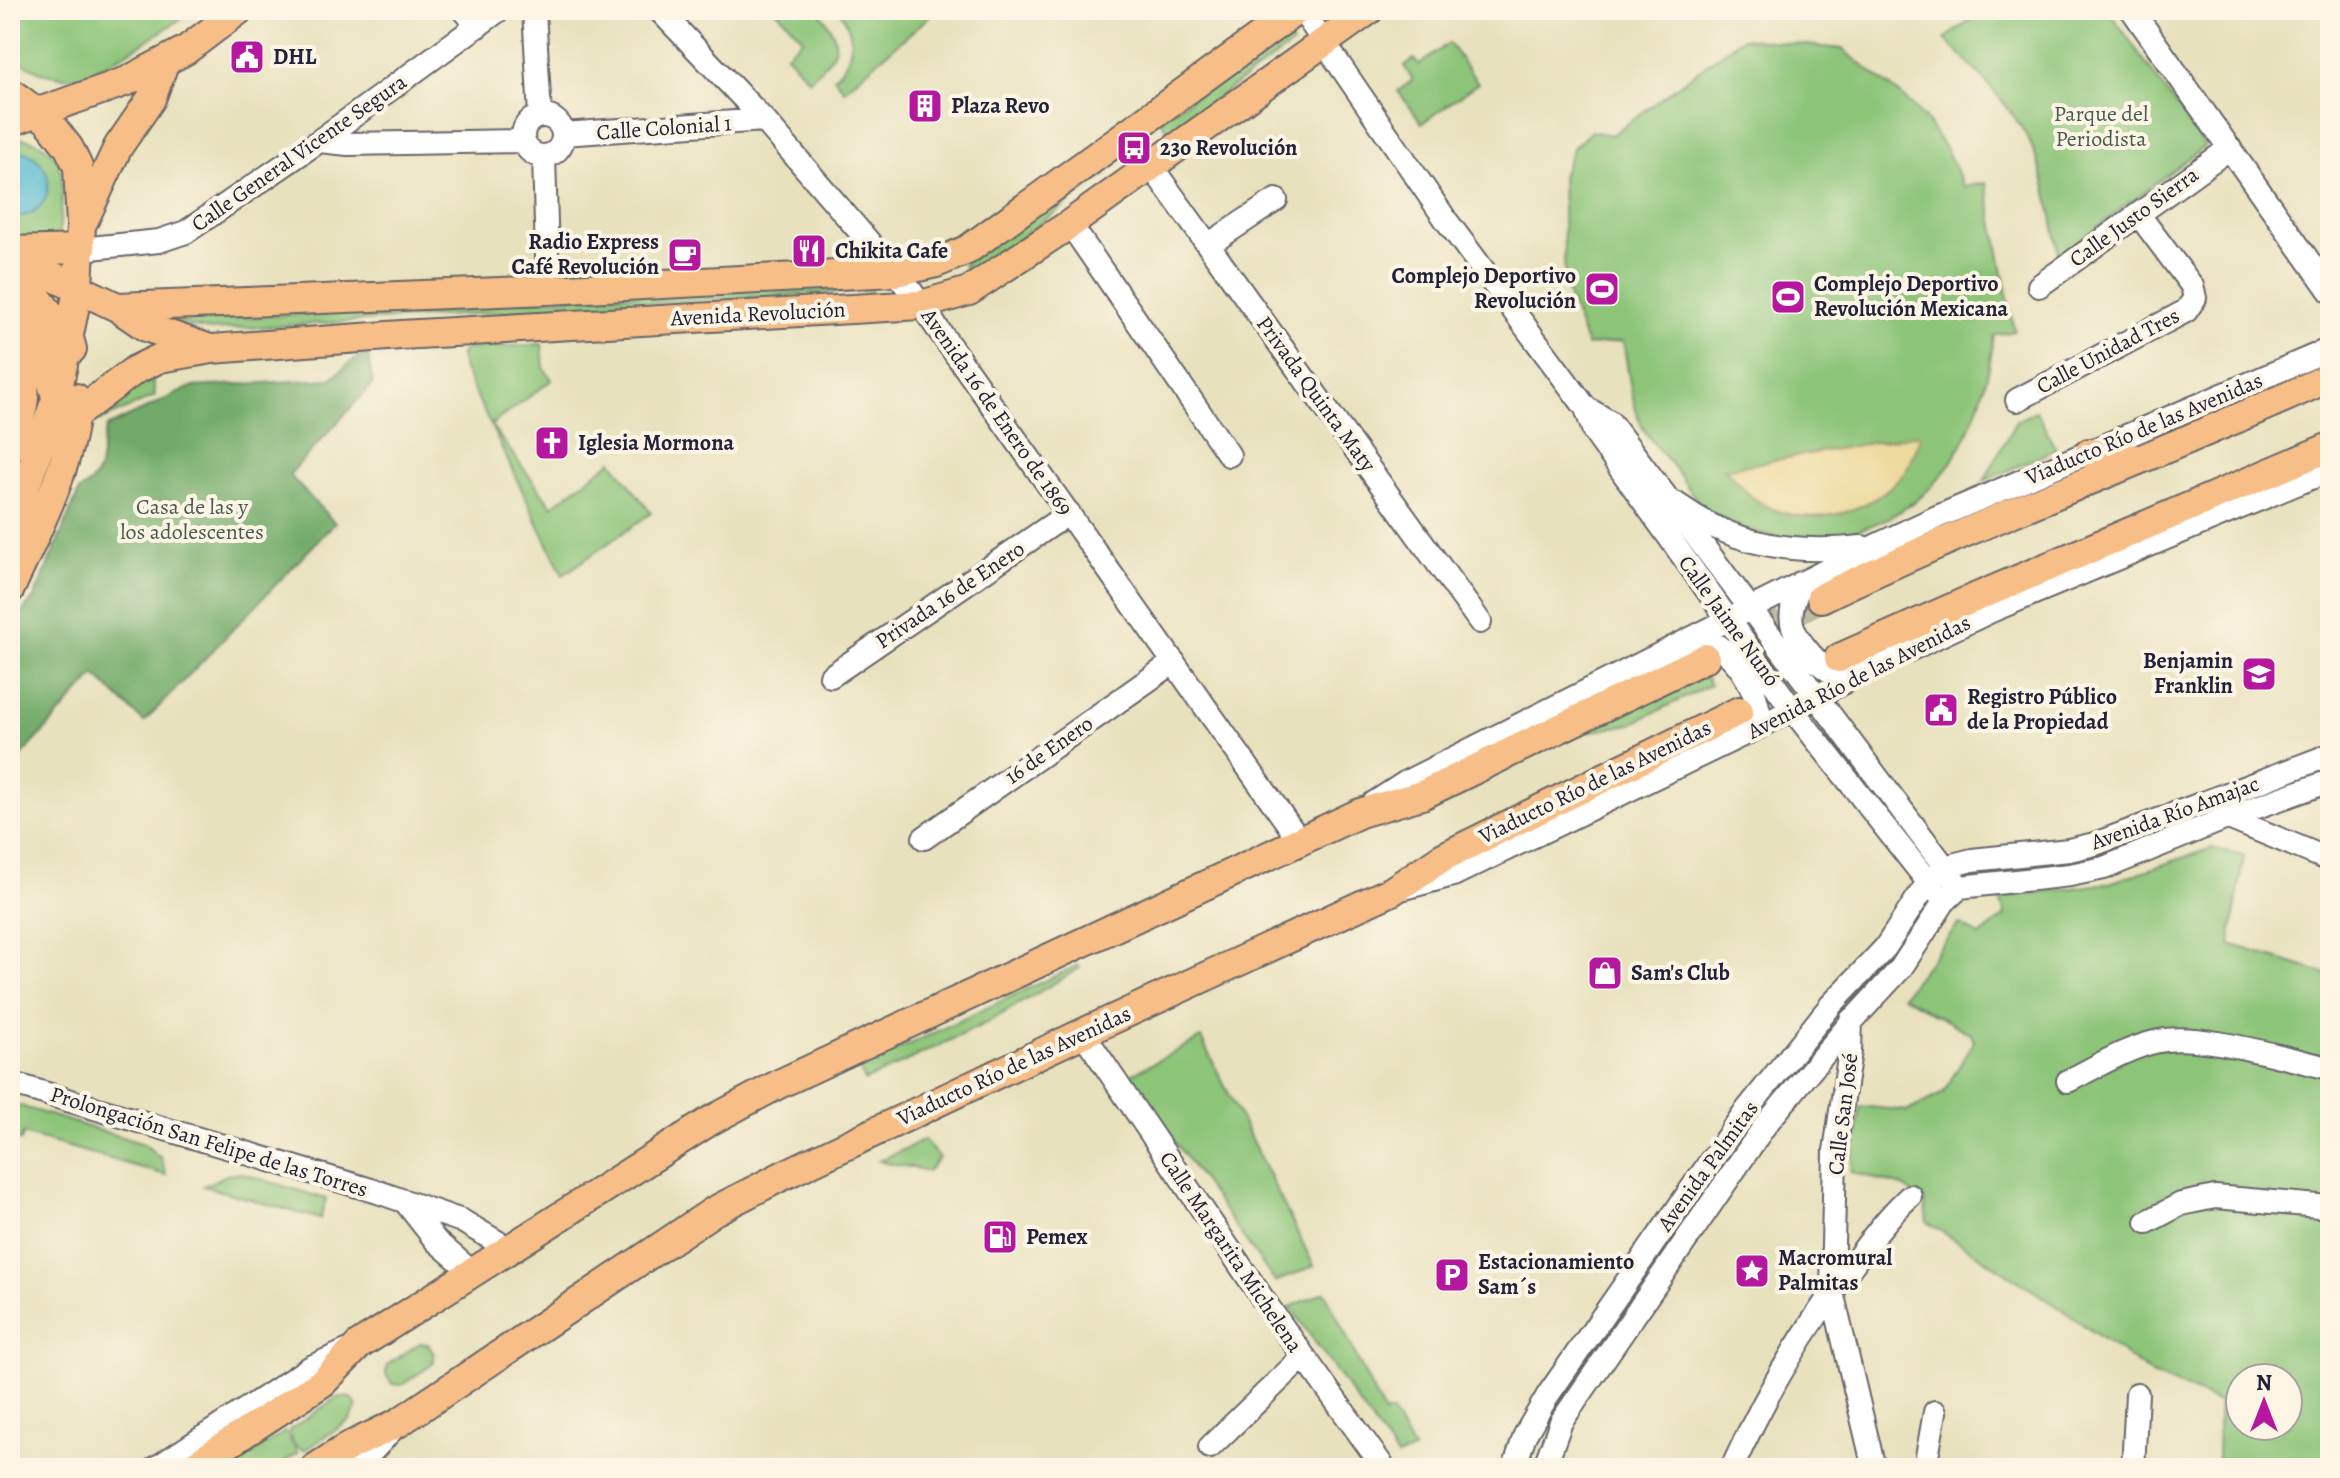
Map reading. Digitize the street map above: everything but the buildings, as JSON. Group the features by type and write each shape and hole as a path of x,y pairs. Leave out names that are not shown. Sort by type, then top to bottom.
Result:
{"main road":[{"path":"19,117 127,81 186,50 239,10"},
{"name":"Avenida Revolución","path":"10,253 117,307 895,272 936,263 967,250 1300,10"},
{"name":"Avenida Revolución","path":"66,406 160,358 212,349 921,305 969,291 1070,224 1369,10"},
{"path":"81,237 118,147 151,99 165,61"},
{"path":"10,92 19,117 69,148 78,167 81,237 78,290 69,338 76,375 66,406 10,531"},
{"path":"10,253 81,237"},
{"path":"10,263 69,338"},
{"path":"10,297 35,329 66,406 56,486 10,589"},
{"path":"117,307 146,327 212,349"},
{"path":"10,342 23,369 26,390 23,413 10,448"},
{"name":"Viaducto Río de las Avenidas","path":"1811,591 1904,558 2137,459 2236,421 2330,377"},
{"path":"1851,665 2079,553 2330,447"},
{"path":"2058,492 2082,456 2137,459"},
{"path":"2079,553 2139,548 2175,512"},
{"name":"Viaducto Río de las Avenidas","path":"191,1468 323,1382 359,1345 710,1121 779,1084 1360,813 1422,795 1702,647"},
{"name":"Viaducto Río de las Avenidas","path":"315,1468 348,1447 398,1423 714,1211 1083,1033 1392,891 1443,857 1750,718"}],"street":[{"name":"Calle General Vicente Segura","path":"81,237 159,241 186,232 319,141 471,18 499,10"},
{"path":"534,10 540,116"},
{"name":"Avenida 16 de Enero de 1869","path":"659,10 764,120 921,305 1300,841"},
{"name":"Calle Jaime Nunó","path":"1300,10 1326,42 1446,220 1586,408 1594,432 1792,709 1952,894"},
{"path":"2132,10 2330,291"},
{"path":"540,116 547,116 558,123 563,134 563,141 556,152 544,157 530,153 522,141 524,127 540,116"},
{"name":"Calle Colonial 1","path":"563,134 764,120"},
{"path":"319,141 348,144 522,141"},
{"name":"Calle Justo Sierra","path":"2039,286 2230,148"},
{"path":"544,157 548,290"},
{"name":"Privada Quinta Maty","path":"1151,166 1480,622"},
{"path":"1208,245 1276,200"},
{"name":"Calle Unidad Tres","path":"2017,400 2186,311 2195,298 2192,286 2139,215"},
{"path":"1070,224 1229,455"},
{"name":"Viaducto Río de las Avenidas","path":"1702,647 1729,621 1750,610 1811,591 1875,546 2330,349"},
{"name":"Calle Jaime Nunó","path":"1586,408 1610,422 1816,697 1936,874"},
{"name":"Avenida Río de las Avenidas","path":"1750,718 1792,709 1816,697 1851,665 1991,611 2330,470"},
{"path":"1666,497 1718,529 1759,543 1816,551 1875,546"},
{"name":"Privada 16 de Enero","path":"831,676 1069,513"},
{"path":"1811,591 1792,610 1793,627 1818,662 1833,673 1851,665"},
{"path":"1702,647 1715,642 1729,653 1752,689 1760,712 1750,718"},
{"name":"16 de Enero","path":"924,838 1174,662"},
{"name":"Avenida Río Amajac","path":"1936,874 1972,860 2069,850 2095,844 2330,755"},
{"name":"Avenida Río Amajac","path":"1952,894 2089,873 2330,781"},
{"path":"2197,805 2330,860"},
{"name":"Avenida Palmitas","path":"1514,1468 1525,1435 1548,1395 1742,1116 1831,1005 1885,948 1936,874"},
{"name":"Avenida Palmitas","path":"1544,1468 1561,1422 1766,1124 1901,968 1952,894"},
{"name":"Calle San José","path":"1831,1005 1852,1021 1835,1151 1832,1292 1874,1468"},
{"name":"Calle Margarita Michelena","path":"1083,1033 1303,1357 1384,1468"},
{"path":"2068,1081 2136,1048 2176,1038 2199,1040 2330,1068"},
{"name":"Prolongación San Felipe de las Torres","path":"10,1083 378,1192 462,1221 509,1249"},
{"path":"1732,1468 1796,1345 1890,1215 1910,1196"},
{"path":"2147,1222 2181,1204 2215,1197 2330,1207"},
{"path":"407,1204 436,1241 472,1272"},
{"path":"156,1468 311,1367 359,1345"},
{"path":"1210,1447 1303,1357"},
{"path":"2133,1468 2137,1394"},
{"path":"1925,1468 1935,1412"},
{"path":"351,1468 365,1459 398,1423"}],"green space":[{"path":"10,10 195,10 99,68 65,77 40,72 10,54"},
{"path":"776,10 818,10 832,31 835,47 832,55 809,80 786,54 803,39"},
{"path":"839,10 937,10 844,90 834,77 846,62 851,45 845,19"},
{"name":"Parque del Periodista","path":"1983,10 2108,10 2205,146 2059,256 2043,179 2026,135 1999,97 1945,39"},
{"path":"1285,32 1293,44 1169,132 1160,120"},
{"name":"Complejo Deportivo Revolución Mexicana","path":"1742,38 1842,49 1924,117 1947,151 1964,187 1986,183 2014,331 1994,335 1978,409 1962,444 1941,476 1921,497 1896,513 1869,526 1840,534 1810,538 1780,537 1752,531 1703,508 1642,425 1633,400 1623,341 1587,346 1565,287 1562,176 1573,148 1591,131 1612,135"},
{"path":"1449,43 1478,83 1422,123 1398,91 1413,80 1404,66 1414,59 1419,65"},
{"path":"10,137 31,140 46,147 55,157 62,186 59,237 10,238"},
{"path":"1098,165 1106,175 967,277 963,264"},
{"path":"866,280 871,290 210,330 168,322"},
{"path":"542,344 544,368 552,380 491,425 552,506 612,461 651,513 563,575 464,370 461,359 465,349"},
{"name":"Casa de las y los adolescentes","path":"367,350 373,384 289,475 335,523 144,722 95,675 10,769 10,626 34,598 79,491 89,484 99,470 107,427 191,387 330,379"},
{"path":"153,382 155,396 98,422 105,407 132,383"},
{"path":"2036,411 2056,449 1984,481 2016,421"},
{"path":"1700,668 1710,685 1631,724 1570,735"},
{"path":"2212,848 2244,855 2230,944 2330,975 2330,1468 2220,1468 2217,1456 2219,1402 2152,1374 2057,1306 1927,1222 1924,1198 1898,1185 1851,1172 1860,1106 1908,1111 1943,1093 1974,1041 1971,1034 1902,996 1959,924 1980,936 2005,916 2000,898 2109,883"},
{"path":"1078,965 1080,968 988,1022 865,1081 859,1068"},
{"path":"1201,1038 1314,1266 1275,1282 1128,1076"},
{"path":"20,1106 144,1144 161,1158 166,1175 23,1134 21,1141 10,1137 10,1107"},
{"path":"924,1140 939,1158 928,1171 879,1161"},
{"path":"241,1173 326,1199 320,1219 203,1186 227,1175"},
{"path":"1325,1292 1384,1414 1392,1412 1414,1451 1397,1457 1290,1307"},
{"path":"420,1343 428,1344 434,1353 434,1363 402,1385 392,1384 386,1375 387,1365"},
{"path":"336,1398 351,1398 357,1406 350,1420 305,1450 294,1445 298,1453 276,1468 230,1468 285,1432 293,1444 291,1429"}],"sand":[{"path":"1921,434 1906,469 1890,487 1860,507 1825,516 1790,514 1765,506 1725,469"}],"water":[{"path":"10,151 26,153 38,160 46,171 46,197 39,208 27,215 10,217"}],"tunnel":[{"path":"1719,651 1821,598"},
{"path":"1739,711 1839,658"}],"place":[{"name":"DHL","path":"247,57"},
{"name":"Plaza Revo","path":"925,106"},
{"name":"23o Revolución","path":"1134,148"},
{"name":"Chikita Cafe","path":"809,251"},
{"name":"Radio Express Café Revolución","path":"685,255"},
{"name":"Complejo Deportivo Revolución","path":"1602,289"},
{"name":"Complejo Deportivo Revolución Mexicana","path":"1788,297"},
{"name":"Iglesia Mormona","path":"552,443"},
{"name":"Benjamin Franklin","path":"2259,674"},
{"name":"Registro Público de la Propiedad","path":"1941,710"},
{"name":"Sam's Club","path":"1605,973"},
{"name":"Pemex","path":"1000,1237"},
{"name":"Macromural Palmitas","path":"1752,1271"},
{"name":"Estacionamiento Sam´s","path":"1452,1275"}]}
